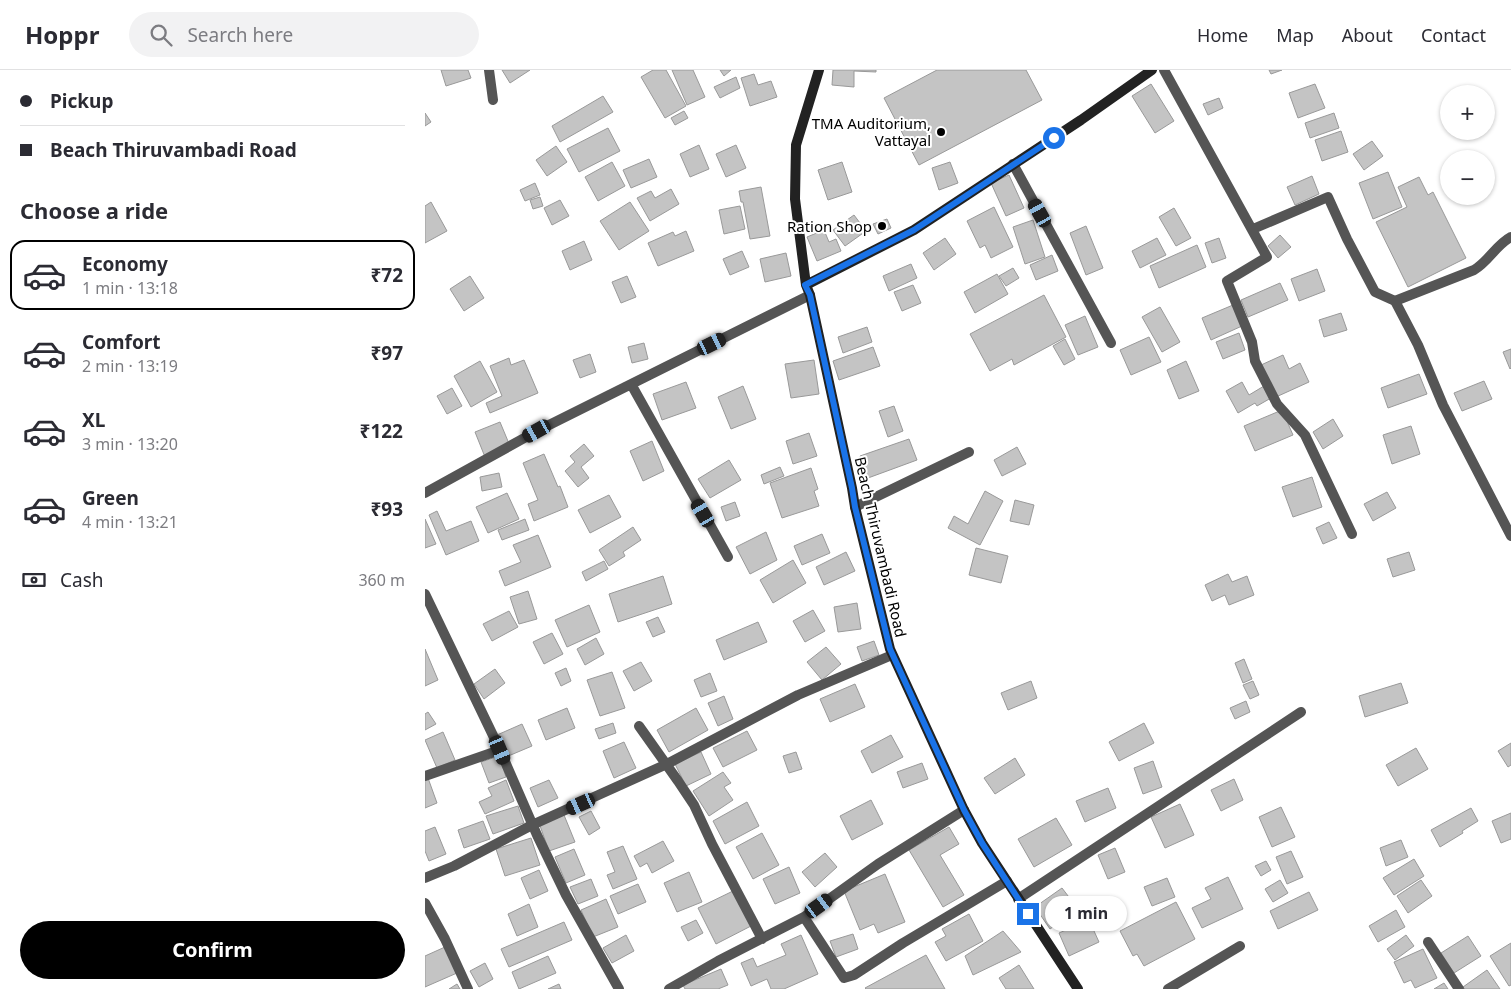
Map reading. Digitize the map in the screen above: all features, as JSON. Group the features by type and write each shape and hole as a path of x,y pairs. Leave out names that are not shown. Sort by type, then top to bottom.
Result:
{"main road":[{"name":"Beach Thiruvambadi Road","path":"819,70 797,145 795,199 805,285 810,295 855,507 890,649 964,810 982,843 1077,989"},
{"path":"805,285 914,230 1152,70"}],"street":[{"path":"489,70 493,100"},
{"path":"1164,70 1253,229 1267,258 1227,281 1253,342 1255,361 1277,404 1305,435 1351,534"},
{"path":"1013,164 1111,343"},
{"path":"1253,229 1328,197 1347,239 1375,292 1395,302 1418,345 1443,405 1511,536"},
{"path":"1395,302 1482,266 1501,244 1511,237"},
{"path":"425,493 537,431 810,295"},
{"path":"631,384 728,557"},
{"path":"855,507 969,452"},
{"path":"425,594 500,750 532,825 566,895 619,989"},
{"path":"425,878 454,866 532,825 667,764 799,695 892,655"},
{"path":"1018,898 1301,712"},
{"path":"639,726 694,805 711,844 762,939"},
{"path":"425,776 500,750"},
{"path":"669,989 718,961 804,917 878,864 964,810"},
{"path":"804,917 844,978 854,975 903,943 1007,882"},
{"path":"425,903 445,939 468,989"},
{"path":"1428,942 1459,989"},
{"path":"1169,989 1240,946"}],"building":[{"path":"441,70 468,70 471,78 446,86"},
{"path":"502,70 530,70 510,83"},
{"path":"653,70 666,70 686,106 665,118 641,77"},
{"path":"672,70 693,70 705,97 687,105"},
{"path":"720,70 731,70 724,76"},
{"path":"833,70 876,70 876,72 854,71 854,87 832,85"},
{"name":"TMA Auditorium, Vattayal","path":"937,70 1026,70 1042,100 919,165 884,98"},
{"path":"1269,70 1282,70 1271,74"},
{"path":"754,74 758,85 771,81 777,97 750,106 741,78"},
{"path":"736,77 740,88 720,98 714,87"},
{"path":"1151,84 1174,121 1155,133 1132,96"},
{"path":"1315,84 1325,108 1298,118 1289,93"},
{"path":"603,96 613,112 560,142 552,126"},
{"path":"1219,98 1223,108 1208,115 1203,104"},
{"path":"684,111 688,118 675,125 671,118"},
{"path":"425,113 431,122 425,126"},
{"path":"1334,113 1339,128 1310,138 1305,123"},
{"path":"608,128 620,151 579,172 567,149"},
{"path":"1341,131 1348,152 1322,161 1315,140"},
{"path":"1372,141 1383,156 1364,170 1353,154"},
{"path":"699,145 709,169 690,177 680,154"},
{"path":"736,145 746,168 726,177 716,154"},
{"path":"556,146 567,162 547,176 536,160"},
{"path":"649,159 657,177 631,188 623,170"},
{"path":"612,162 625,186 598,201 585,177"},
{"path":"842,162 852,192 828,200 818,170"},
{"path":"950,162 958,183 939,190 932,168"},
{"path":"1388,172 1402,207 1373,219 1359,183"},
{"path":"1009,175 1024,208 1006,216 991,183"},
{"path":"1312,176 1319,194 1295,205 1287,187"},
{"path":"1419,177 1428,195 1433,192 1466,258 1408,287 1376,222 1407,207 1398,187"},
{"path":"535,183 540,195 525,201 520,190"},
{"path":"761,187 770,236 750,239 739,191"},
{"path":"671,189 679,204 650,221 637,198 651,191 655,198"},
{"path":"540,197 543,206 533,209 530,200"},
{"path":"560,200 569,216 552,225 544,208"},
{"path":"431,202 447,231 425,243 425,206"},
{"path":"630,202 649,231 619,250 600,221"},
{"path":"740,206 745,229 724,234 719,210"},
{"path":"994,207 1013,247 991,258 985,245 980,248 967,221"},
{"path":"1174,208 1191,238 1176,246 1159,217"},
{"path":"854,215 866,231 845,246 833,230"},
{"name":"Ration Shop","path":"887,219 891,228 878,234 873,224"},
{"path":"1033,220 1045,257 1025,264 1013,227"},
{"path":"1086,226 1103,268 1086,275 1070,233"},
{"path":"824,230 829,242 836,239 841,251 817,261 807,237"},
{"path":"686,231 694,251 658,266 648,243 673,232 675,236"},
{"path":"1280,235 1291,247 1278,258 1268,246"},
{"path":"945,238 956,254 934,270 923,253"},
{"path":"1157,238 1166,255 1140,268 1132,251"},
{"path":"1219,238 1226,258 1212,263 1205,243"},
{"path":"584,241 592,260 570,270 562,251"},
{"path":"1197,245 1206,267 1159,288 1150,266"},
{"path":"742,251 749,267 730,275 723,259"},
{"path":"786,253 791,276 765,282 760,259"},
{"path":"1052,255 1058,271 1036,280 1030,265"},
{"path":"911,264 917,278 889,291 883,276"},
{"path":"1013,268 1019,278 1006,286 999,276"},
{"path":"1317,269 1325,291 1299,301 1291,279"},
{"path":"997,274 1008,294 975,313 964,292"},
{"path":"470,276 484,298 464,311 450,289"},
{"path":"627,276 636,297 621,303 612,282"},
{"path":"1280,283 1288,300 1248,317 1241,300"},
{"path":"913,285 921,303 902,311 894,292"},
{"path":"1044,295 1066,337 1014,365 1012,359 990,371 970,334"},
{"path":"1233,305 1242,326 1211,340 1202,318"},
{"path":"1160,307 1180,342 1162,352 1142,317"},
{"path":"1341,313 1347,330 1324,337 1319,320"},
{"path":"1085,316 1098,347 1078,355 1065,325"},
{"path":"867,327 872,342 843,353 838,337"},
{"path":"1239,333 1245,350 1223,359 1216,342"},
{"path":"1149,337 1161,362 1131,375 1120,350"},
{"path":"1065,339 1075,359 1064,365 1053,346"},
{"path":"644,343 648,359 632,363 628,347"},
{"path":"873,347 880,366 839,380 833,361"},
{"path":"1511,349 1511,368 1510,369 1503,352"},
{"path":"590,354 596,372 580,378 573,360"},
{"path":"1283,355 1289,369 1300,363 1309,382 1276,397 1261,365"},
{"path":"509,358 511,365 524,360 538,393 490,413 486,403 502,396 490,366"},
{"path":"814,360 819,394 791,398 785,364"},
{"path":"480,361 497,392 471,407 454,376"},
{"path":"1186,361 1199,391 1179,399 1167,370"},
{"path":"1419,374 1427,394 1388,408 1381,388"},
{"path":"1484,381 1492,399 1462,411 1454,393"},
{"path":"686,382 696,408 662,420 653,394"},
{"path":"1242,382 1249,395 1264,386 1271,398 1257,406 1255,403 1238,413 1226,391"},
{"path":"743,386 756,419 731,429 718,397"},
{"path":"452,388 462,406 447,414 437,396"},
{"path":"894,406 903,431 888,437 879,411"},
{"path":"1282,410 1293,435 1255,451 1244,426"},
{"path":"1333,419 1343,436 1323,449 1313,432"},
{"path":"500,422 510,446 485,457 475,432"},
{"path":"1411,426 1420,454 1392,464 1383,435"},
{"path":"809,433 817,456 793,464 786,441"},
{"path":"909,439 917,460 868,478 860,456"},
{"path":"652,441 664,471 643,481 630,451"},
{"path":"584,444 594,456 581,467 589,478 578,487 565,471 575,462 570,456"},
{"path":"1017,447 1026,464 1002,476 994,460"},
{"path":"544,454 568,507 534,521 528,504 538,500 523,463"},
{"path":"729,460 741,480 710,498 698,479"},
{"path":"780,467 784,476 764,484 761,475"},
{"path":"811,468 818,489 814,491 819,506 782,518 770,483"},
{"path":"499,473 502,487 482,491 480,477"},
{"path":"1312,477 1322,507 1293,517 1282,487"},
{"path":"985,491 1003,501 980,545 948,528 954,516 968,524"},
{"path":"1387,492 1396,508 1373,521 1364,504"},
{"path":"507,493 519,519 488,533 476,507"},
{"path":"609,495 621,517 590,533 578,510"},
{"path":"1015,500 1034,505 1029,525 1010,521"},
{"path":"735,502 740,516 726,521 721,507"},
{"path":"437,511 446,531 471,521 479,541 446,555 429,515"},
{"path":"425,519 436,544 425,548"},
{"path":"525,519 529,530 502,540 498,530"},
{"path":"1329,522 1337,538 1323,544 1316,528"},
{"path":"633,527 641,540 623,552 625,556 609,566 599,550"},
{"path":"766,532 777,560 750,574 736,547"},
{"path":"822,534 830,553 802,565 794,546"},
{"path":"538,535 551,567 505,586 499,571 521,562 513,545"},
{"path":"976,548 1008,556 1001,583 969,575"},
{"path":"846,552 855,571 824,585 816,567"},
{"path":"1409,552 1415,570 1393,577 1387,559"},
{"path":"793,560 806,583 773,603 760,580"},
{"path":"604,561 608,569 586,581 582,572"},
{"path":"1228,574 1232,582 1247,576 1254,595 1229,605 1225,595 1212,601 1205,585"},
{"path":"663,576 672,604 618,622 609,594"},
{"path":"528,591 537,619 519,624 510,597"},
{"path":"857,603 861,629 838,632 834,607"},
{"path":"589,605 600,632 567,647 555,620"},
{"path":"813,610 825,631 805,642 793,621"},
{"path":"509,611 518,627 492,641 483,624"},
{"path":"658,617 665,632 653,637 646,622"},
{"path":"758,622 767,642 724,660 716,640"},
{"path":"552,633 563,654 544,664 533,642"},
{"path":"596,638 604,654 585,665 577,649"},
{"path":"874,641 879,655 862,661 857,647"},
{"path":"826,647 841,664 822,680 807,662"},
{"path":"425,649 438,680 425,686"},
{"path":"1244,659 1252,679 1243,683 1235,663"},
{"path":"641,662 652,681 634,691 623,671"},
{"path":"566,668 571,681 561,686 555,673"},
{"path":"495,669 505,683 484,699 474,684"},
{"path":"612,672 625,708 600,716 587,680"},
{"path":"710,673 717,691 701,697 694,680"},
{"path":"1031,681 1037,698 1008,710 1001,693"},
{"path":"1253,681 1259,695 1250,699 1243,685"},
{"path":"1401,683 1408,703 1365,717 1359,696"},
{"path":"855,684 865,707 830,722 820,699"},
{"path":"724,696 733,719 718,726 708,703"},
{"path":"1246,701 1250,712 1235,719 1230,708"},
{"path":"567,708 575,728 546,740 538,720"},
{"path":"696,708 708,730 669,752 657,730"},
{"path":"428,712 436,724 425,730 425,714"},
{"path":"613,723 616,733 599,739 595,729"},
{"path":"1144,723 1154,743 1119,761 1109,742"},
{"path":"522,724 532,746 506,757 497,735"},
{"path":"747,731 757,750 723,767 713,748"},
{"path":"443,732 455,760 437,768 425,740"},
{"path":"891,735 903,757 872,773 861,751"},
{"path":"624,742 636,768 614,778 603,751"},
{"path":"1511,743 1511,765 1508,767 1498,751"},
{"path":"1416,748 1428,769 1398,786 1386,765"},
{"path":"701,752 711,774 686,786 675,764"},
{"path":"796,752 802,769 789,773 783,756"},
{"path":"499,756 506,777 489,783 481,762"},
{"path":"1015,758 1025,775 995,794 984,778"},
{"path":"1153,761 1162,787 1143,794 1134,768"},
{"path":"922,763 928,779 903,788 897,772"},
{"path":"723,772 731,783 724,787 733,800 709,816 693,791"},
{"path":"428,778 437,803 425,808 425,779"},
{"path":"1234,779 1243,800 1221,811 1211,790"},
{"path":"506,780 514,801 485,814 479,802 492,796 488,788"},
{"path":"549,780 558,798 538,807 530,788"},
{"path":"1108,788 1116,808 1085,822 1076,801"},
{"path":"871,800 883,824 852,840 840,816"},
{"path":"747,802 759,826 725,844 713,821"},
{"path":"1180,804 1194,835 1165,848 1151,817"},
{"path":"518,806 524,823 493,834 486,816"},
{"path":"1281,807 1295,837 1272,847 1259,817"},
{"path":"1471,808 1478,821 1440,847 1431,830"},
{"path":"591,811 600,828 589,835 579,817"},
{"path":"1511,813 1511,839 1501,843 1492,821"},
{"path":"564,815 575,842 549,851 539,823"},
{"path":"1056,818 1072,845 1034,867 1018,839"},
{"path":"483,821 490,839 464,848 458,830"},
{"path":"435,827 446,854 429,861 425,851 425,831"},
{"path":"949,827 959,844 940,855 964,895 943,907 909,850"},
{"path":"762,833 779,865 753,879 736,847"},
{"path":"531,838 540,865 505,876 496,849"},
{"path":"1401,840 1408,857 1386,866 1380,848"},
{"path":"663,841 674,861 652,873 647,863 640,867 634,856"},
{"path":"623,846 637,879 613,889 607,875 615,872 607,852"},
{"path":"1115,848 1125,872 1108,879 1098,855"},
{"path":"574,849 585,875 566,883 555,857"},
{"path":"1291,851 1303,877 1287,884 1276,857"},
{"path":"825,853 837,867 815,887 802,872"},
{"path":"1414,859 1424,876 1394,895 1383,878"},
{"path":"1266,861 1271,870 1261,876 1255,866"},
{"path":"789,867 800,893 775,904 763,879"},
{"path":"539,870 548,891 530,899 521,878"},
{"path":"689,872 702,902 677,912 664,883"},
{"path":"885,874 905,922 878,933 874,924 860,930 844,891"},
{"path":"1228,877 1243,909 1202,928 1192,908 1211,899 1205,888"},
{"path":"1167,878 1175,897 1152,906 1144,887"},
{"path":"591,879 598,896 578,904 570,887"},
{"path":"1280,880 1288,893 1273,902 1265,889"},
{"path":"1421,880 1432,896 1408,913 1397,896"},
{"path":"638,884 646,902 618,914 610,896"},
{"path":"1062,888 1078,909 1050,929 1035,907"},
{"path":"733,891 751,926 716,944 698,908"},
{"path":"1309,892 1318,910 1278,929 1270,911"},
{"path":"606,899 618,927 593,937 581,910"},
{"path":"1176,902 1195,939 1144,966 1137,954 1133,956 1120,931"},
{"path":"529,904 538,927 517,936 508,914"},
{"path":"1396,910 1405,927 1378,942 1369,926"},
{"path":"969,914 983,941 946,961 935,942 946,936 942,929"},
{"path":"696,920 703,933 688,941 681,927"},
{"path":"1089,920 1099,942 1069,956 1059,933"},
{"path":"564,922 572,940 509,967 501,949"},
{"path":"1003,931 1021,952 973,975 965,956"},
{"path":"853,934 858,949 836,957 830,941"},
{"path":"626,935 634,951 612,963 603,948"},
{"path":"801,935 818,974 784,989 771,989 767,979 751,986 741,963 753,958 757,967 786,955 781,944"},
{"path":"1406,935 1414,946 1395,960 1387,949"},
{"path":"1468,936 1481,956 1454,973 1441,953"},
{"path":"1511,943 1511,985 1509,986 1490,956"},
{"path":"445,947 457,973 425,987 425,956"},
{"path":"1423,949 1437,978 1415,988 1411,980 1404,983 1394,962"},
{"path":"926,955 945,989 865,988"},
{"path":"548,956 556,973 519,989 512,972"},
{"path":"485,963 493,979 479,987 470,971"},
{"path":"1019,965 1034,989 1006,989 999,978"},
{"path":"721,969 728,985 718,989 685,989 683,985"},
{"path":"1487,970 1500,989 1465,989 1463,987"},
{"path":"1444,983 1448,989 1434,989"},
{"path":"457,984 460,989 449,989"},
{"path":"559,984 561,989 548,989"}],"place":[{"name":"TMA Auditorium, Vattayal","path":"941,132"},
{"name":"Ration Shop","path":"882,226"}],"route":[{"path":"1028,914 982,843 964,810 890,649 855,507 810,295 805,285 914,230 1054,138"}]}
